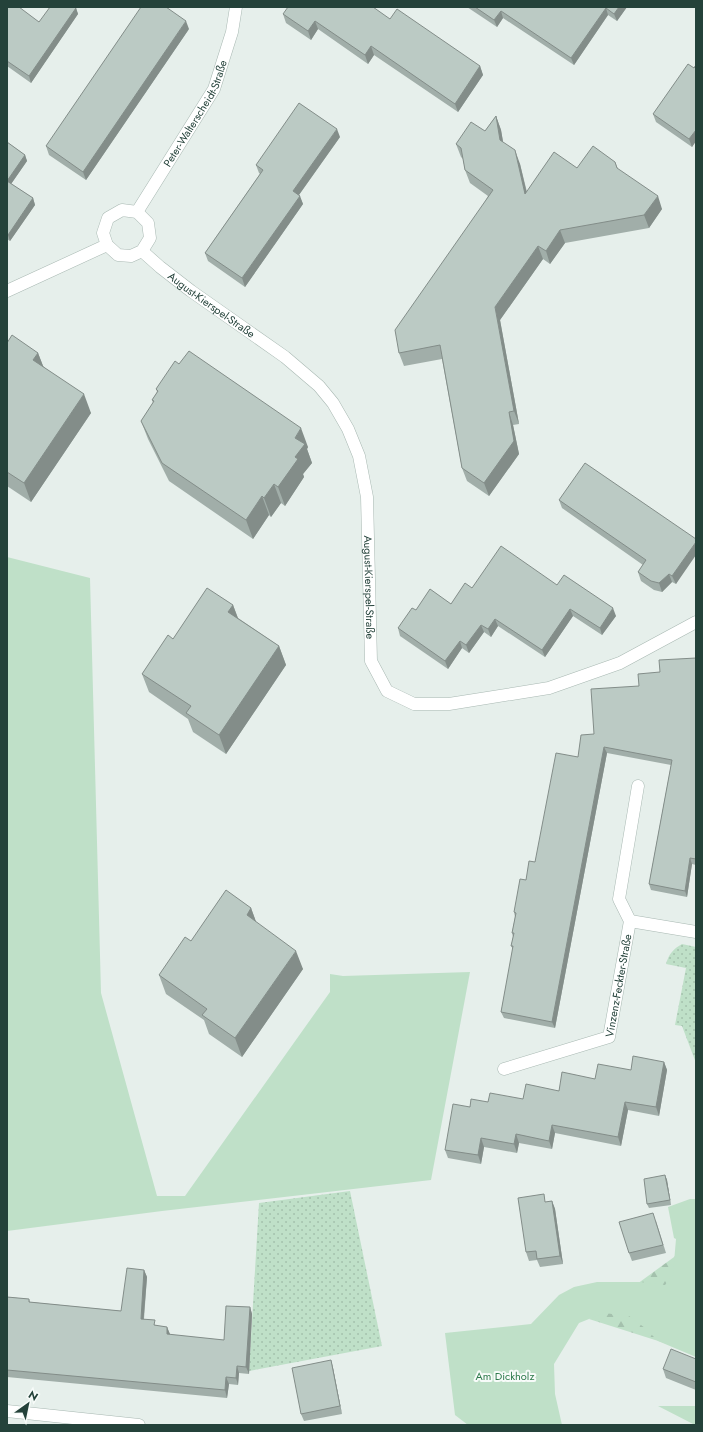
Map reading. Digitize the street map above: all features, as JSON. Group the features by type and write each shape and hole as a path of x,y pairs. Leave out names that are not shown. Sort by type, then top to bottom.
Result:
{"street":[{"name":"Peter-Walterscheidt-Straße","path":"137,212 214,89 232,32 236,7"},
{"path":"122,210 137,212 148,223 150,238 142,251 131,256 118,255 107,245 103,233 108,218 122,210"},
{"path":"7,291 107,245"},
{"name":"August-Kierspel-Straße","path":"142,251 191,291 284,357 319,386 333,403 348,429 359,456 367,498 371,661 387,691 414,704 449,704 549,688 620,663 696,622"},
{"name":"Vinzenz-Feckter-Straße","path":"504,1069 609,1037 630,921 619,899 638,786"},
{"name":"Vinzenz-Feckter-Straße","path":"630,921 696,932"},
{"path":"7,1411 139,1425"}],"green space":[{"path":"7,557 90,578 101,993 157,1196 185,1196 330,992 330,974 343,976 470,972 431,1180 162,1211 7,1231"},
{"path":"682,944 696,947 696,1063 682,1026 675,1025 686,968 666,964 668,957 672,952"},
{"path":"350,1191 382,1346 249,1371 259,1203"},
{"name":"Am Dickholz","path":"690,1199 696,1199 696,1357 658,1341 645,1328 629,1316 604,1313 579,1323 554,1364 555,1394 562,1425 468,1425 455,1415 445,1333 531,1324 559,1295 574,1287 597,1282 640,1282 665,1285 673,1274 676,1239 674,1238 668,1207"},
{"path":"696,1241 696,1353 589,1319"},
{"path":"658,1406 696,1406 696,1425 695,1425"}],"building":[{"path":"7,7 19,7 39,22 50,7 76,8 29,76 7,61"},
{"path":"141,7 166,7 186,21 83,172 46,146"},
{"path":"288,7 373,7 390,19 397,9 480,66 455,104 371,46 365,55 315,21 308,31 283,14"},
{"path":"475,7 619,7 614,14 606,8 571,58 501,11 494,20"},
{"path":"688,64 694,68 696,65 696,130 689,139 653,114"},
{"path":"299,103 337,129 293,191 300,196 242,278 205,253 263,170 256,165"},
{"path":"496,116 500,140 515,150 525,194 554,152 577,168 593,146 615,162 617,168 658,196 644,215 560,230 546,251 538,246 495,307 514,411 509,412 514,441 484,483 462,468 440,345 399,353 395,330 493,190 465,170 461,148 456,144 471,122 485,131"},
{"path":"7,142 25,155 7,181"},
{"path":"7,181 33,198 8,235 7,234"},
{"path":"12,335 38,353 33,360 84,394 24,483 7,472 7,343"},
{"path":"189,351 301,428 295,438 305,444 295,457 298,459 278,487 274,484 264,498 262,496 246,520 162,463 141,421 154,401 152,400 158,391 156,389 175,361 179,364"},
{"path":"585,463 696,539 696,542 672,576 669,574 659,583 651,581 638,572 646,560 559,500"},
{"path":"501,546 557,585 564,575 613,608 600,628 570,609 542,650 495,619 488,629 481,625 466,645 460,641 445,661 398,628 412,608 416,610 430,589 451,604 465,583 472,588"},
{"path":"207,588 233,605 228,612 279,646 219,735 186,713 191,706 142,674 168,635 173,639"},
{"path":"696,658 696,859 690,858 685,891 649,884 672,760 604,747 552,1022 501,1012 513,946 511,946 514,933 512,933 516,913 514,912 520,879 526,880 529,861 535,862 556,753 578,757 581,735 594,734 591,689 639,686 638,674 660,672 659,660"},
{"path":"226,890 251,908 247,915 296,951 235,1038 202,1015 207,1009 159,975 185,937 191,941"},
{"path":"633,1056 664,1062 656,1107 625,1102 618,1137 552,1125 549,1141 516,1134 514,1144 481,1138 478,1155 445,1150 453,1104 470,1107 471,1099 488,1102 490,1093 523,1099 526,1084 559,1091 562,1072 595,1079 598,1064 631,1070"},
{"path":"665,1175 670,1200 647,1204 644,1179"},
{"path":"544,1194 545,1202 552,1201 560,1256 537,1259 536,1251 526,1252 518,1198"},
{"path":"653,1213 663,1245 629,1253 619,1222"},
{"path":"127,1268 144,1270 141,1319 155,1320 154,1325 167,1327 167,1334 224,1340 226,1306 250,1307 246,1367 237,1366 236,1378 226,1377 225,1390 7,1370 7,1297 29,1299 29,1302 121,1311"},
{"path":"671,1349 696,1359 696,1382 663,1369"},
{"path":"331,1360 340,1406 301,1414 292,1368"}]}
